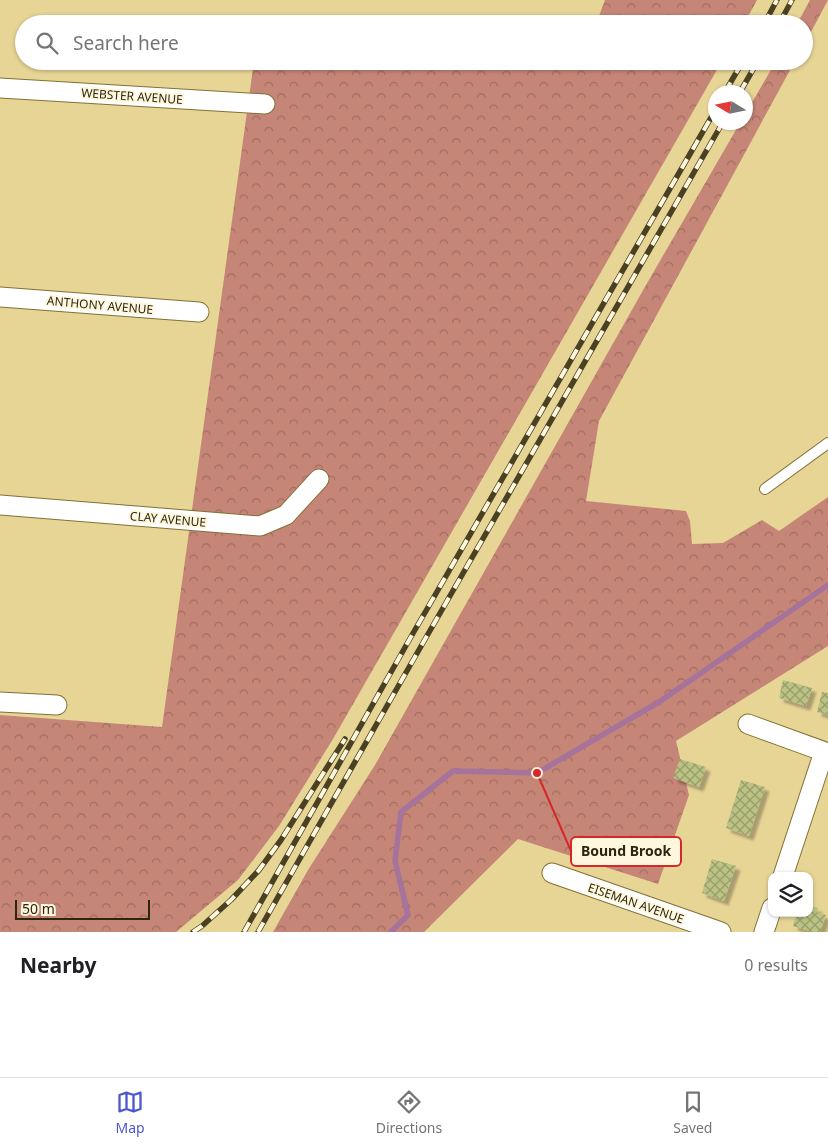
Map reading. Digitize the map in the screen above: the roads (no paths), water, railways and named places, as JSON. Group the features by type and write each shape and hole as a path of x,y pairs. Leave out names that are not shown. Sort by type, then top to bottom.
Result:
{"street":[{"name":"WEBSTER AVENUE","path":"0,88 265,104"},
{"name":"ANTHONY AVENUE","path":"0,297 199,312"},
{"name":"CLAY AVENUE","path":"0,505 260,526 286,515 319,479"},
{"path":"0,702 57,705"},
{"path":"748,724 826,752 784,872"},
{"name":"EISEMAN AVENUE","path":"552,873 721,932"},
{"path":"764,932 769,917"}],"lane":[{"path":"765,489 828,443"}],"waterway":[{"path":"391,932 408,915 395,861 401,812 453,771 537,773 659,702 828,585"}],"railway":[{"path":"769,15 777,0"},
{"path":"784,15 792,0"},
{"path":"729,85 738,70"},
{"path":"744,85 753,70"},
{"path":"244,932 412,635 708,123"},
{"path":"258,932 718,130"},
{"path":"193,932 231,900 259,870 281,840 345,739"}],"place":[{"name":"Bound Brook","path":"537,773"}]}
